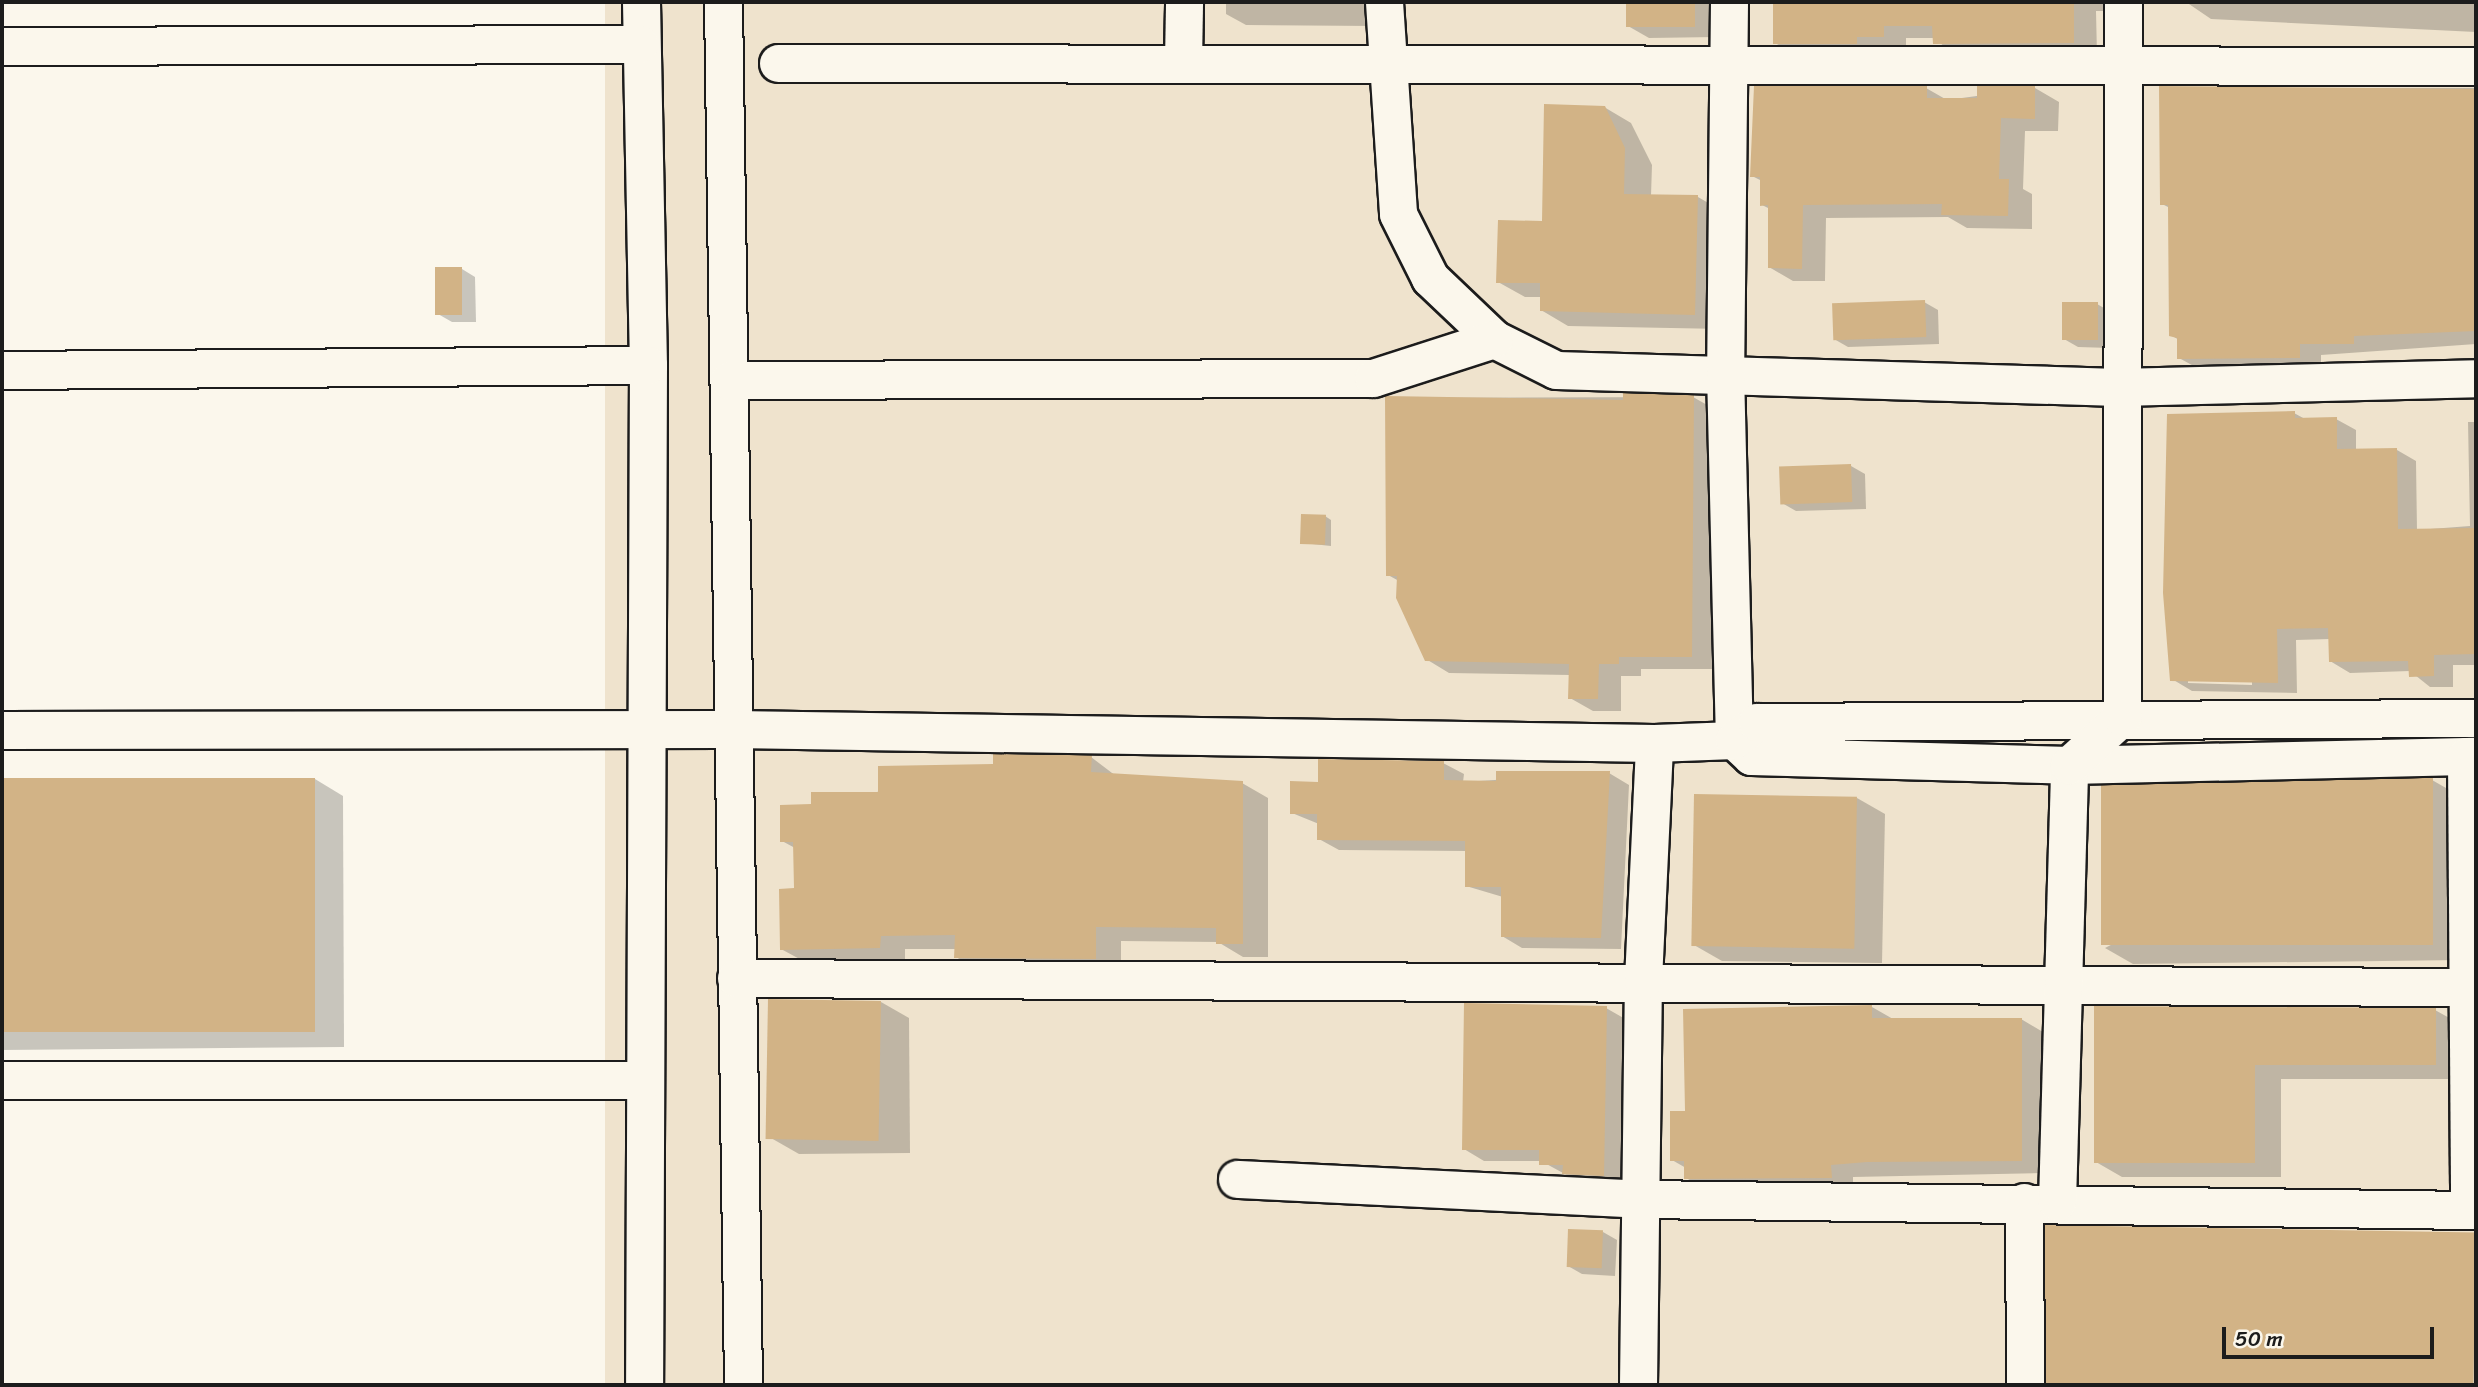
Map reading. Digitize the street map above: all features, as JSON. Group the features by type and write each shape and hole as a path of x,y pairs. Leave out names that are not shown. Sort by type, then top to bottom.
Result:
{"street":[{"path":"641,2 639,44 648,365 644,1385"},
{"path":"723,2 743,1385"},
{"path":"1182,62 1184,2"},
{"path":"1384,2 1385,68 1398,214 1430,278 1494,339 1556,370 1725,372 2118,387 2476,378"},
{"path":"1237,1180 1642,1199 2041,1202 2473,1210 2471,756 2069,765 1751,756 1734,740 1725,372 1729,2"},
{"path":"2025,1385 2041,1202 2067,980 2069,765 2122,717 2118,387 2123,2"},
{"path":"2,46 639,44"},
{"path":"778,63 1182,62 1385,68 1729,63 2123,68 2476,66"},
{"path":"729,380 1373,378 1494,339"},
{"path":"2,370 648,365"},
{"path":"2,730 733,729 1654,743 1734,740 1757,722 2122,717 2476,719"},
{"path":"1638,1385 1643,980 1654,743"},
{"path":"736,978 2067,980 2473,987"},
{"path":"2,1080 645,1080"}],"shaded area":[{"path":"605,2 2476,2 2476,1385 605,1385"}],"building":[{"path":"1626,2 1695,2 1695,27 1626,27"},
{"path":"1773,2 2074,2 2074,43 1933,44 1932,26 1884,26 1884,37 1857,37 1857,44 1773,44"},
{"path":"1754,86 1927,86 1927,98 1977,98 1977,86 2035,86 2035,119 2001,118 1999,179 2009,179 2008,216 1941,215 1942,204 1803,205 1802,269 1768,268 1768,205 1760,206 1760,177 1750,177"},
{"path":"2159,86 2476,89 2476,331 2354,336 2354,344 2300,344 2300,358 2177,359 2177,338 2169,336 2168,205 2160,205"},
{"path":"1544,104 1605,106 1625,148 1624,194 1698,195 1695,315 1540,311 1540,283 1496,283 1498,220 1542,221"},
{"path":"435,267 462,267 462,315 435,315"},
{"path":"1925,300 1926,337 1833,340 1832,303"},
{"path":"2062,302 2098,302 2098,340 2062,340"},
{"path":"1623,393 1694,395 1692,657 1619,657 1619,664 1599,664 1598,699 1568,699 1569,664 1425,661 1396,598 1397,576 1386,576 1385,396 1623,400"},
{"path":"2295,411 2295,418 2337,417 2337,449 2397,448 2398,529 2476,528 2476,654 2434,655 2434,676 2409,677 2408,661 2329,662 2328,628 2277,629 2278,683 2170,681 2163,593 2167,414"},
{"path":"1851,464 1852,502 1780,504 1779,467"},
{"path":"1301,514 1326,515 1325,545 1300,544"},
{"path":"993,754 1092,755 1091,772 1243,781 1243,944 1216,944 1216,928 1096,927 1096,959 954,958 955,935 881,936 880,948 780,950 779,889 794,888 793,842 780,842 780,805 811,804 811,792 878,792 878,766 993,764"},
{"path":"1318,759 1444,761 1444,780 1496,781 1496,771 1610,771 1601,938 1501,937 1501,887 1465,887 1465,841 1317,840 1317,814 1290,814 1290,781 1318,782"},
{"path":"2,778 315,778 315,1032 2,1032"},
{"path":"2101,778 2433,778 2433,945 2101,945"},
{"path":"1694,794 1857,797 1854,949 1691,946"},
{"path":"768,999 881,1001 879,1141 766,1139"},
{"path":"1464,1003 1607,1006 1604,1176 1562,1174 1563,1165 1539,1165 1539,1150 1462,1150"},
{"path":"1872,1005 1872,1018 2022,1018 2022,1161 1867,1162 1831,1165 1832,1178 1684,1179 1684,1161 1670,1161 1670,1111 1685,1111 1683,1009"},
{"path":"2094,1006 2436,1008 2436,1065 2255,1065 2255,1163 2094,1163"},
{"path":"2045,1225 2476,1233 2473,1385 2042,1385"},
{"path":"1568,1229 1603,1230 1602,1268 1567,1267"}]}
